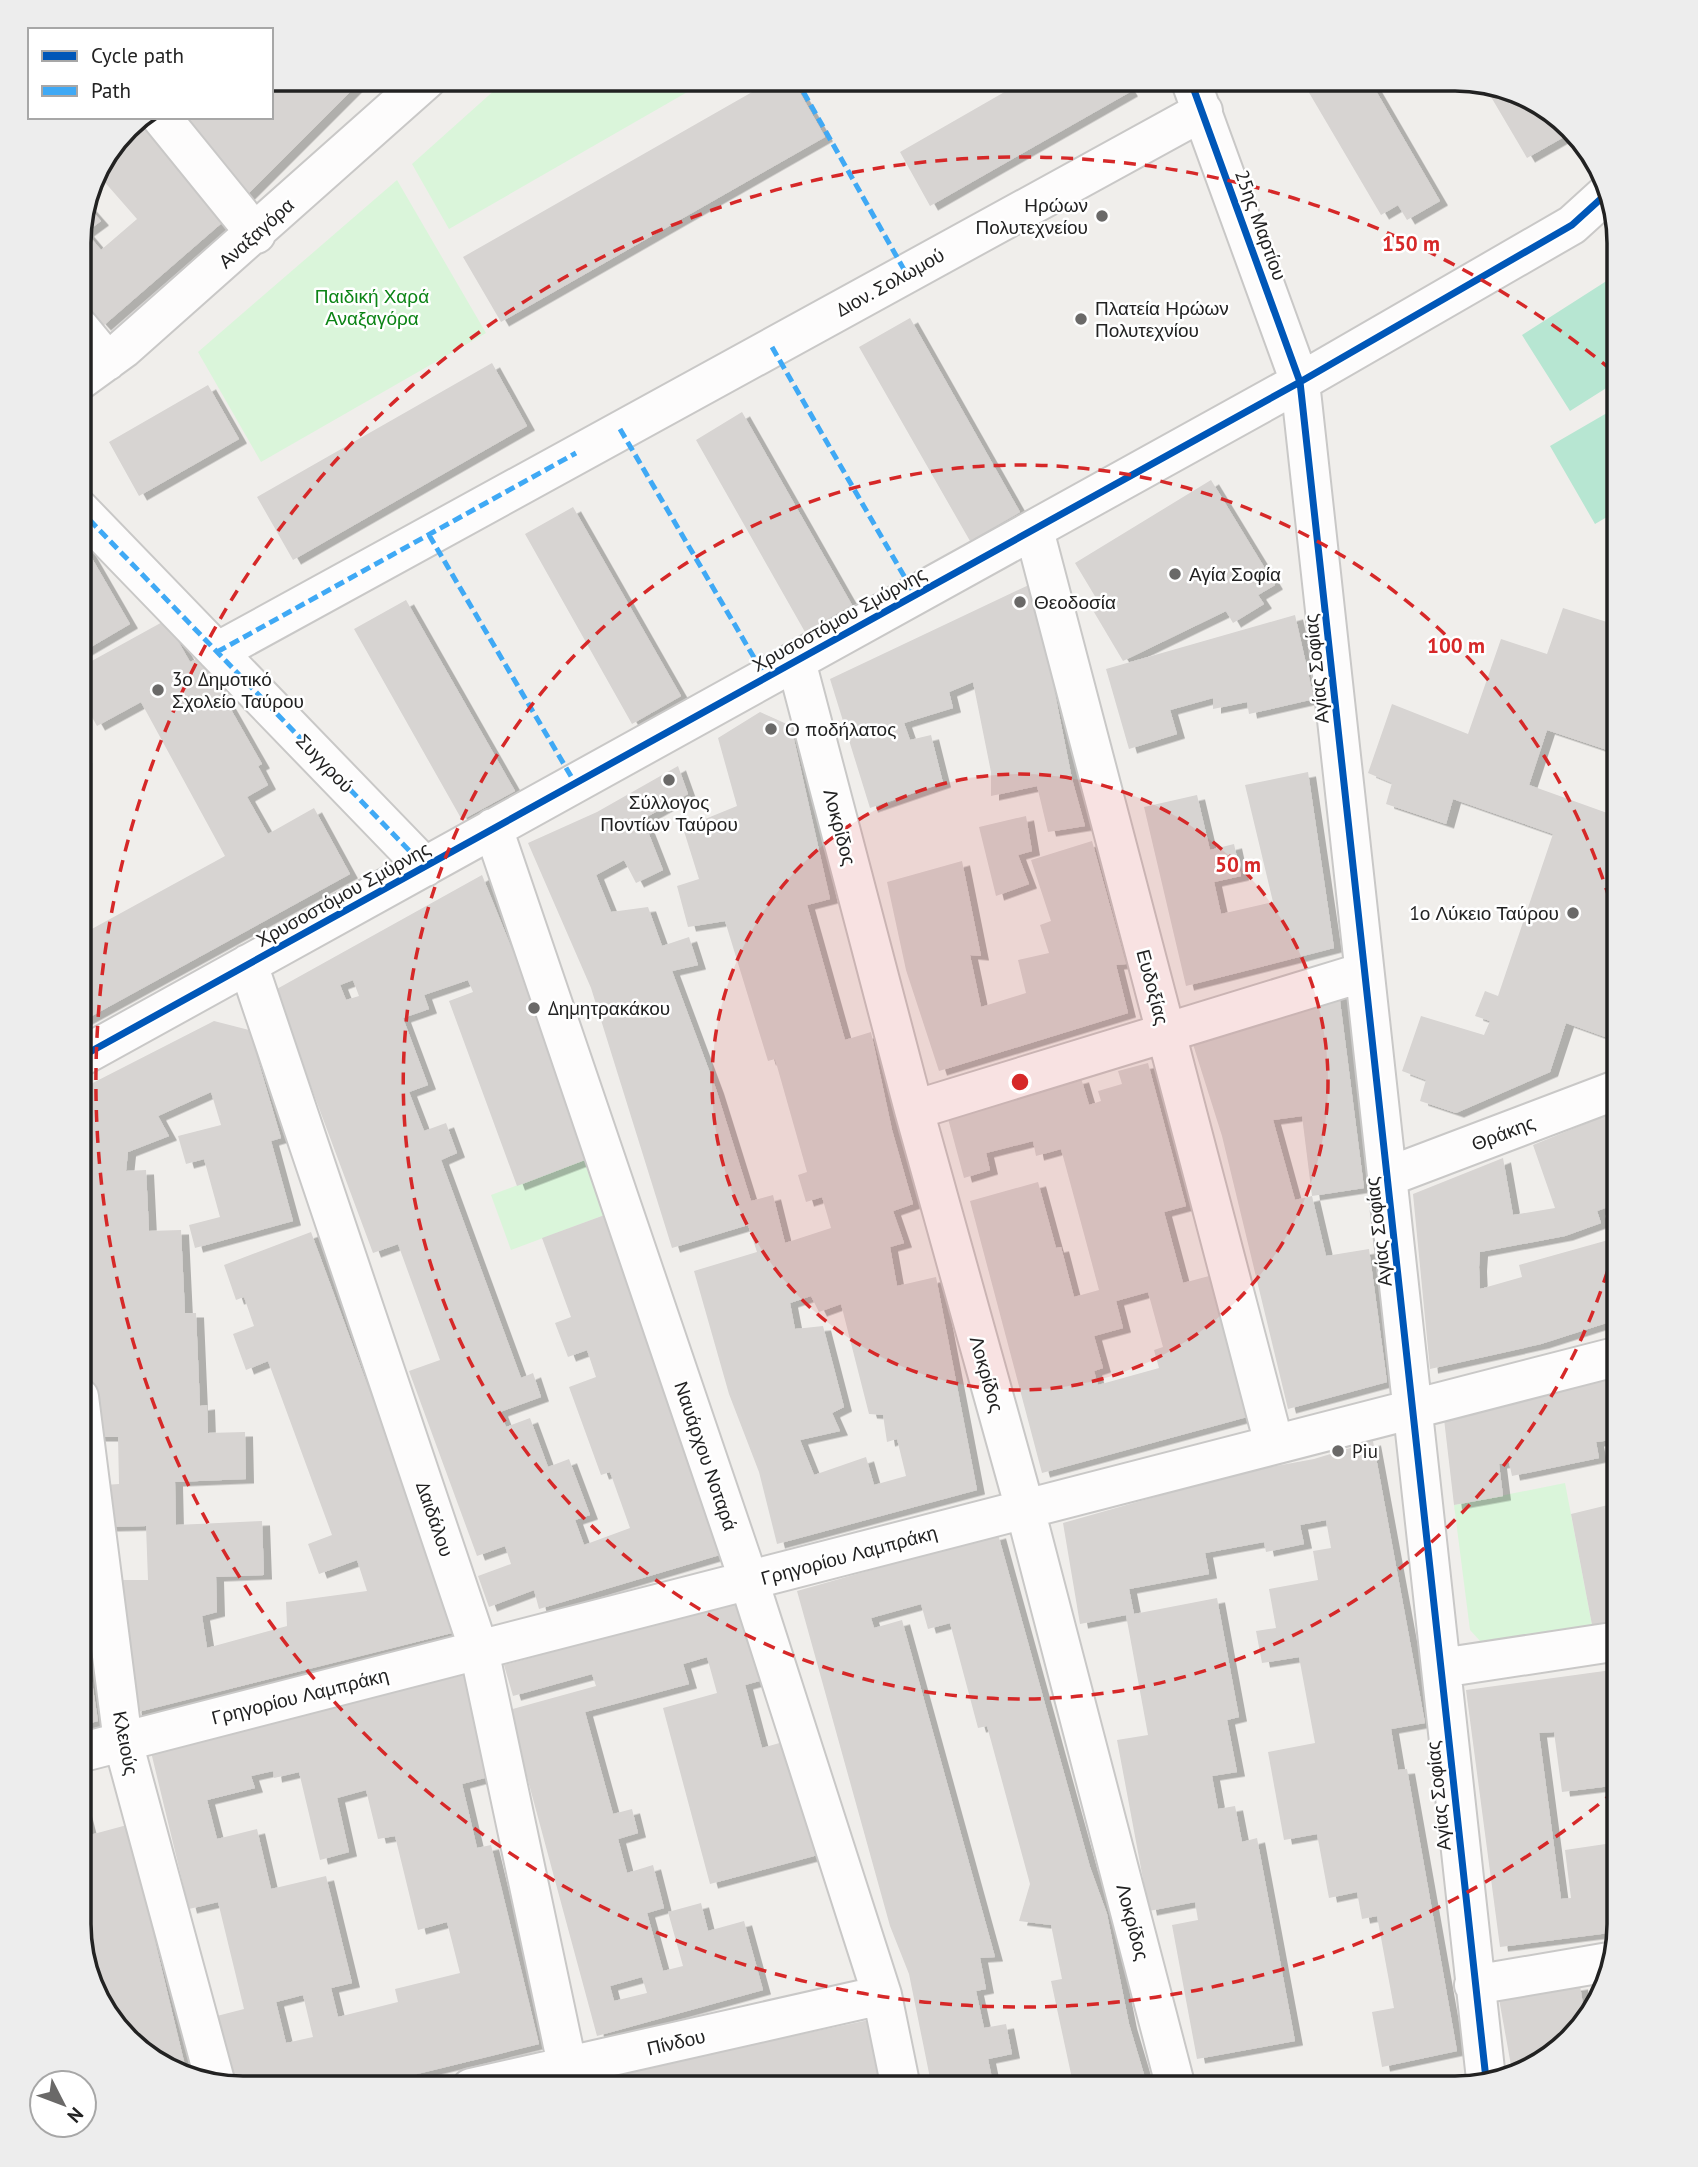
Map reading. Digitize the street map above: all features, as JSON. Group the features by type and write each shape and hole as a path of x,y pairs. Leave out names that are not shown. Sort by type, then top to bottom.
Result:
{"street":[{"name":"Αναξαγόρα","path":"93,371 256,234 414,91"},
{"name":"25ης Μαρτίου","path":"1197,95 1300,382"},
{"name":"Διον. Σολωμού","path":"218,652 576,453 1197,95"},
{"path":"163,119 256,234"},
{"name":"Χρυσοστόμου Σμύρνης","path":"91,1051 1300,382 1572,225 1600,199"},
{"name":"Αγίας Σοφίας","path":"1300,382 1485,2073"},
{"name":"Συγγρού","path":"91,521 425,867"},
{"name":"Ευδοξίας","path":"1034,530 1274,1444"},
{"name":"Λοκρίδος","path":"796,661 914,1111 1025,1509 1173,2076"},
{"name":"Ναυάρχου Νοταρά","path":"493,828 749,1581 881,1995 898,2076"},
{"name":"Δαιδάλου","path":"248,964 479,1650 570,2076"},
{"path":"914,1111 1364,972"},
{"name":"Θράκης","path":"1387,1177 1607,1093"},
{"name":"Γρηγορίου Λαμπράκη","path":"91,1750 1607,1359"},
{"name":"Κλειούς","path":"91,1491 123,1742 213,2073"},
{"path":"1441,1668 1607,1643"},
{"path":"1475,1985 1602,1963"},
{"name":"Πίνδου","path":"574,2076 881,1995"}],"green space":[{"path":"494,91 689,91 449,229 412,164"},
{"name":"Παιδική Χαρά Αναξαγόρα","path":"397,180 486,333 261,462 198,352"},
{"path":"1607,281 1607,388 1570,411 1522,335"},
{"path":"1607,413 1607,517 1595,524 1550,446"},
{"path":"590,1158 610,1213 511,1250 491,1195"},
{"path":"1565,1483 1593,1630 1481,1642 1470,1630 1454,1505"}],"building":[{"path":"273,91 351,91 246,196 185,119 273,119"},
{"path":"754,91 799,91 825,137 501,322 463,257"},
{"path":"1006,91 1130,92 930,206 900,152"},
{"path":"1308,91 1376,91 1440,201 1407,220 1398,205 1381,215"},
{"path":"1490,95 1531,111 1563,137 1527,158"},
{"path":"146,127 224,221 103,326 91,312 91,238 101,250 137,219 104,182 122,150"},
{"path":"94,213 101,221 92,228"},
{"path":"910,318 1020,512 970,541 859,347"},
{"path":"492,363 527,426 293,560 257,497"},
{"path":"208,385 239,439 139,496 109,442"},
{"path":"742,412 852,605 805,632 696,440"},
{"name":"Αγία Σοφία","path":"1211,480 1275,585 1258,595 1264,604 1233,623 1226,611 1123,661 1091,607 1099,603 1075,563"},
{"path":"573,507 681,696 632,724 525,534"},
{"path":"91,557 130,624 91,647"},
{"path":"1033,583 1072,779 1085,826 1048,832 1037,786 991,796 991,772 973,682 949,692 953,708 904,723 910,740 931,735 943,783 870,808 830,679"},
{"path":"406,600 515,791 462,820 354,629"},
{"name":"1ο Λύκειο Ταύρου","path":"1563,608 1607,622 1607,750 1547,730 1529,785 1607,813 1607,1038 1566,1023 1550,1072 1456,1113 1420,1101 1426,1080 1402,1071 1421,1016 1484,1035 1490,1021 1475,1016 1485,991 1498,996 1553,834 1453,799 1446,824 1386,804 1392,783 1368,773 1392,704 1468,734 1501,639 1547,654"},
{"path":"1295,615 1314,699 1249,714 1247,702 1213,709 1213,698 1170,710 1177,734 1129,749 1106,669"},
{"path":"166,620 190,662 201,657 262,764 258,766 268,785 247,797 268,834 314,808 350,874 91,1016 91,929 225,856 141,702 97,726 91,715 91,661"},
{"path":"760,712 791,726 830,899 807,905 845,1040 871,1032 892,1130 913,1204 893,1211 904,1243 890,1247 897,1286 936,1277 977,1490 777,1544 759,1472 729,1394 694,1271 757,1252 748,1225 672,1248 591,988 528,843 597,812 678,766 688,794 643,819 663,870 636,883 624,860 596,875 611,912 648,907 662,946 689,937 698,965 672,971 716,1089 751,1201 773,1195 785,1243 831,1228 822,1197 806,1202 798,1175 807,1172 775,1059 768,1061 725,921 688,927 677,886 699,879 683,828 737,806 718,738","holes":["811,1296 819,1312 841,1304 869,1414 883,1415 887,1442 897,1439 906,1476 874,1485 866,1457 814,1475 800,1440 840,1431 832,1413 844,1407 823,1326 795,1329 790,1303"]},
{"path":"1308,772 1334,948 1186,986 1144,807 1197,795 1210,850 1234,844 1241,876 1214,882 1221,914 1273,902 1245,785"},
{"path":"1026,816 1032,851 1018,855 1029,884 996,896 979,827"},
{"path":"1092,841 1126,964 1116,965 1128,1013 939,1071 906,970 887,882 962,861 981,956 970,955 981,1007 1026,993 1018,960 1049,953 1040,925 1051,921 1031,860"},
{"path":"482,875 590,1158 517,1186 449,1001 473,992 468,980 424,995 429,1009 403,1018 428,1085 409,1092 424,1131 446,1123 457,1153 441,1160 521,1378 533,1373 541,1397 500,1412 506,1427 530,1418 548,1467 569,1459 590,1515 575,1520 584,1545 630,1528 610,1472 601,1475 569,1387 596,1377 587,1350 568,1357 555,1323 571,1317 542,1238 610,1213 733,1551 539,1609 534,1590 489,1607 478,1576 511,1564 505,1546 477,1556 409,1371 440,1360 398,1244 373,1253 275,990","holes":["353,980 359,996 346,1000 340,985"]},
{"path":"1339,993 1364,1188 1312,1196 1326,1256 1369,1249 1387,1382 1288,1409 1222,1136 1192,1041","holes":["1302,1116 1312,1196 1295,1200 1273,1120"]},
{"path":"214,1021 249,1030 281,1138 271,1141 293,1221 195,1248 189,1225 220,1217 204,1159 186,1164 178,1136 221,1125 211,1092 158,1116 169,1136 128,1152 126,1171 146,1170 149,1231 181,1230 185,1313 196,1313 200,1406 207,1405 208,1433 245,1432 246,1479 175,1482 176,1525 262,1521 264,1575 216,1577 217,1612 202,1616 207,1648 287,1626 286,1602 367,1591 357,1560 319,1574 308,1544 332,1535 268,1361 246,1370 233,1334 254,1326 244,1297 236,1300 224,1265 311,1232 423,1536 452,1633 134,1713 121,1580 148,1580 146,1526 106,1527 105,1485 119,1484 118,1437 91,1437 91,1084"},
{"path":"1148,1063 1186,1206 1164,1212 1183,1283 1209,1276 1247,1417 1042,1473 970,1201 1038,1182 1056,1248 1061,1247 1074,1297 1099,1290 1061,1149 1036,1156 1033,1141 986,1153 990,1170 964,1178 947,1115 1081,1078 1089,1105 1101,1101 1098,1091 1122,1084 1118,1071","holes":["1148,1292 1163,1347 1154,1350 1159,1368 1098,1385 1094,1371 1103,1368 1094,1336 1123,1328 1116,1301"]},
{"path":"1607,1115 1607,1207 1597,1211 1601,1223 1565,1236 1480,1252 1480,1289 1522,1277 1519,1265 1607,1240 1607,1323 1541,1344 1430,1369 1413,1194 1503,1158 1513,1215 1555,1208 1533,1145"},
{"path":"1607,1380 1607,1441 1596,1442 1599,1458 1512,1476 1509,1462 1499,1464 1503,1496 1454,1505 1444,1419"},
{"path":"1373,1441 1425,1723 1391,1729 1398,1770 1407,1769 1457,2051 1382,2067 1372,2012 1394,2008 1377,1916 1362,1919 1357,1892 1329,1898 1317,1834 1284,1840 1268,1752 1315,1743 1299,1657 1262,1663 1256,1631 1276,1628 1269,1589 1318,1580 1313,1551 1331,1548 1326,1520 1300,1525 1304,1544 1266,1552 1264,1542 1205,1553 1209,1574 1129,1589 1134,1614 1217,1598 1239,1717 1227,1720 1237,1772 1212,1776 1218,1809 1235,1806 1242,1842 1257,1838 1295,2041 1197,2059 1172,1925 1198,1920 1195,1902 1149,1911 1117,1740 1148,1735 1126,1615 1080,1624 1063,1523 1243,1472 1314,1459"},
{"path":"1607,1505 1607,1627 1593,1630 1571,1514"},
{"path":"998,1534 1090,1867 1107,1914 1129,2024 1144,2076 1071,2076 1051,1981 1062,1979 1051,1925 1019,1921 1030,1884 987,1726 978,1728 950,1623 928,1629 921,1604 871,1618 874,1628 902,1620 995,1957 980,1958 986,1989 976,1991 984,2028 1006,2024 1012,2054 988,2059 992,2076 930,2076 909,1974 890,1926 797,1591"},
{"path":"749,1598 770,1678 745,1685 762,1748 797,1738 829,1852 710,1884 663,1708 717,1693 707,1657 683,1664 689,1684 585,1712 613,1814 632,1809 638,1833 618,1839 627,1873 653,1865 664,1908 647,1913 663,1971 683,1966 668,1912 701,1903 708,1931 744,1921 763,1990 597,2036 509,1710 596,1686 592,1674 513,1696 504,1665","holes":["642,1977 647,1993 614,2001 610,1986"]},
{"path":"1607,1671 1607,1786 1562,1792 1554,1732 1539,1733 1561,1899 1571,1898 1565,1850 1607,1844 1607,1933 1500,1947 1466,1690"},
{"path":"472,1673 496,1775 462,1784 477,1848 491,1845 539,2044 409,2076 228,2075 213,2017 244,2009 218,1902 189,1909 151,1752","holes":["273,1771 274,1778 299,1772 320,1860 349,1852 337,1798 366,1790 378,1839 395,1836 418,1930 447,1922 460,1973 395,1989 398,2002 338,2017 331,1988 352,1983 326,1876 271,1889 257,1829 217,1839 207,1800 255,1788 251,1776","303,1995 313,2037 286,2043 276,2002"]},
{"path":"91,1675 98,1721 91,1723"},
{"path":"127,1825 185,2064 167,2056 135,2032 117,2009 96,1964 91,1924 91,1835"},
{"path":"1580,1985 1584,2005 1563,2032 1548,2045 1511,2065 1499,1999"},
{"path":"869,2020 881,2076 602,2076"}],"marked path":[{"path":"803,91 906,273"},
{"path":"772,347 915,595"},
{"path":"620,429 766,678"},
{"path":"217,652 576,453"},
{"path":"91,521 425,867"},
{"path":"429,535 575,783"}],"cycle path":[{"path":"1194,91 1300,382 1485,2073"},
{"path":"91,1051 1300,382 1572,225 1600,199"}],"place":[{"name":"Ηρώων Πολυτεχνείου","path":"1102,216"},
{"name":"Πλατεία Ηρώων Πολυτεχνίου","path":"1081,319"},
{"name":"Αγία Σοφία","path":"1175,574"},
{"name":"Θεοδοσία","path":"1020,602"},
{"name":"3ο Δημοτικό Σχολείο Ταύρου","path":"158,690"},
{"name":"Ο ποδήλατος","path":"771,729"},
{"name":"Σύλλογος Ποντίων Ταύρου","path":"669,780"},
{"name":"1ο Λύκειο Ταύρου","path":"1573,913"},
{"name":"Δημητρακάκου","path":"534,1008"},
{"name":"Piu","path":"1338,1451"}]}
